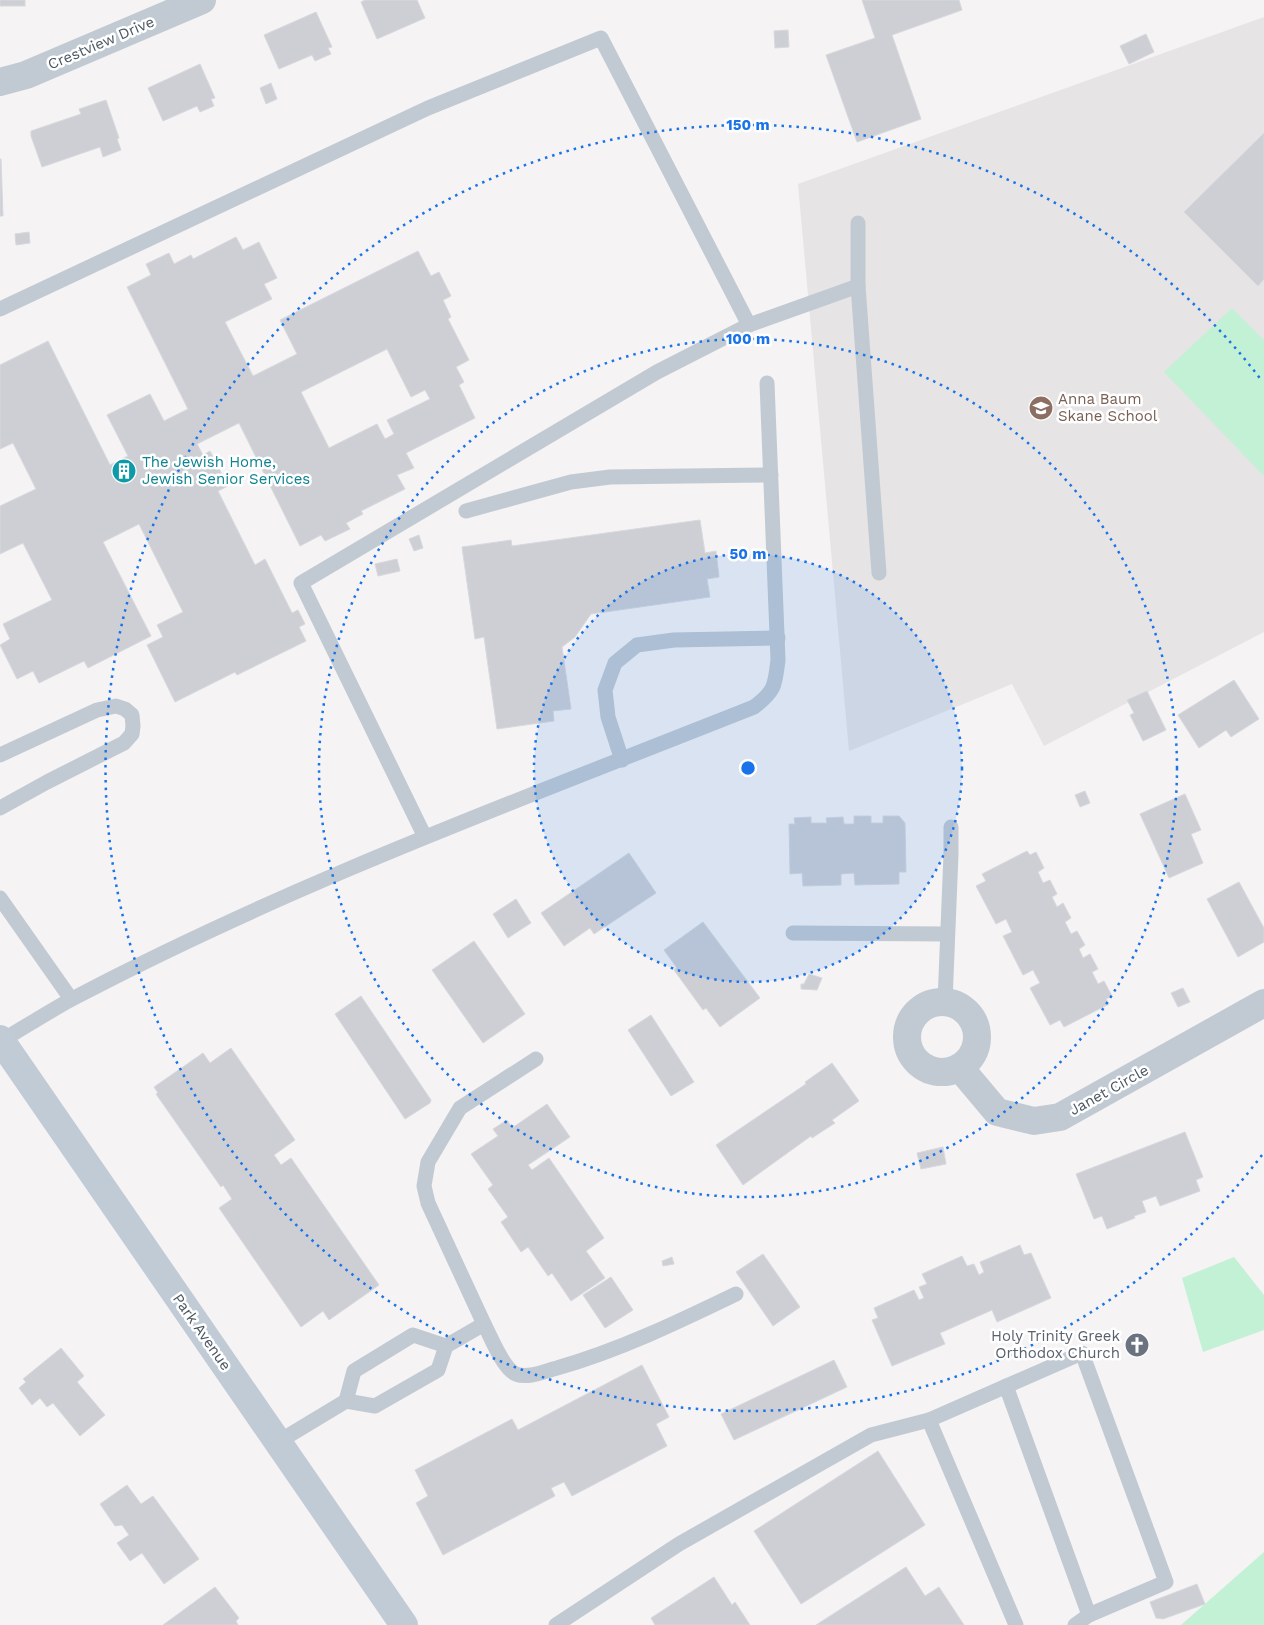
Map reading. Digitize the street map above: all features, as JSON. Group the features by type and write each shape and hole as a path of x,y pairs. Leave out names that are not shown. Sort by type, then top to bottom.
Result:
{"main road":[{"name":"Park Avenue","path":"0,1040 404,1625"}],"street":[{"name":"Crestview Drive","path":"0,82 26,75 202,0"},
{"path":"945,1002 956,1004 973,1019 978,1041 975,1052 969,1061 949,1073 937,1073 916,1063 910,1053 907,1042 907,1030 918,1011 926,1005 945,1002"},
{"name":"Janet Circle","path":"960,1068 997,1112 1034,1121 1060,1117 1264,1004"}],"lane":[{"path":"0,309 428,108 601,38 749,325"},
{"path":"858,223 858,286 879,573"},
{"path":"425,837 301,583 657,372 749,325 858,286"},
{"path":"0,1040 72,999 232,920 425,837 754,707 769,695 775,680 778,660 778,638 767,383"},
{"path":"466,512 572,482 610,477 771,475"},
{"path":"622,760 608,717 604,690 615,663 636,645 674,640 778,638"},
{"path":"0,755 97,710 116,706 125,709 132,715 132,734 124,743 0,808"},
{"path":"945,1002 951,827"},
{"path":"0,898 72,999"},
{"path":"793,934 947,934"},
{"path":"536,1059 460,1108 428,1162 424,1186 428,1203 484,1324 508,1369 518,1375 533,1375 593,1358 667,1328 736,1294"},
{"path":"278,1442 346,1401 375,1406 438,1370 446,1346 484,1324"},
{"path":"346,1401 354,1371 413,1334 446,1346"},
{"path":"556,1625 679,1544 871,1435 929,1420 1082,1353 1166,1582 1089,1615 1075,1625"},
{"path":"1006,1386 1089,1615"},
{"path":"929,1420 1016,1625"}],"shaded area":[{"name":"Anna Baum Skane School","path":"1264,17 1264,632 1044,746 1012,684 849,751 798,184"}],"green space":[{"path":"1232,308 1264,340 1264,476 1164,372"},
{"path":"1234,1257 1264,1295 1264,1330 1203,1352 1182,1278"},
{"path":"1264,1552 1264,1625 1181,1625"}],"building":[{"path":"0,0 25,0 25,6 0,6"},
{"path":"365,0 417,0 425,18 377,39 361,2"},
{"path":"862,0 959,0 962,10 892,35 921,119 857,142 826,55 875,38"},
{"path":"316,12 332,47 328,48 331,54 315,61 312,55 279,69 264,35"},
{"path":"788,30 789,47 775,48 774,31"},
{"path":"1146,34 1154,52 1129,64 1120,46"},
{"path":"200,64 215,98 211,99 214,106 200,112 197,106 163,121 148,88"},
{"path":"271,83 277,99 266,104 260,88"},
{"path":"106,100 119,138 117,139 121,150 103,157 100,147 42,167 31,131 81,114 79,109"},
{"path":"1264,133 1264,279 1258,286 1184,212"},
{"path":"1,159 3,216 0,216"},
{"path":"29,232 30,243 16,245 15,234"},
{"name":"The Jewish Home, Jewish Senior Services","path":"236,237 243,250 259,242 277,278 264,284 272,299 225,322 253,376 297,354 280,320 418,251 431,276 439,272 451,296 443,300 451,317 448,319 469,360 456,367 464,382 459,385 475,418 406,453 414,468 397,475 405,489 361,511 363,514 346,523 350,529 325,541 321,535 300,546 239,423 197,444 203,455 210,451 228,486 218,491 255,565 265,559 292,613 298,610 305,624 299,627 306,641 237,675 235,672 175,702 147,645 163,637 157,625 183,612 139,524 103,542 151,636 88,668 84,661 39,683 33,671 17,679 0,645 10,639 3,624 52,600 23,543 0,554 0,506 36,489 13,443 0,449 0,365 48,341 110,465 128,456 107,415 150,394 164,421 188,409 127,287 151,275 146,264 169,253 174,264 191,255 193,259","holes":["387,349 411,397 425,390 430,399 387,420 394,434 385,439 377,424 329,448 301,392"]},
{"path":"700,520 705,553 716,551 719,577 707,579 710,597 591,614 575,637 562,647 571,709 553,711 554,721 497,729 484,637 475,639 462,547 511,540 512,546"},
{"path":"419,535 423,548 414,551 409,539"},
{"path":"397,559 400,571 378,576 375,564"},
{"path":"1234,680 1259,719 1231,737 1226,730 1199,748 1178,715"},
{"path":"1147,691 1166,730 1143,741 1130,715 1134,713 1127,700"},
{"path":"1085,791 1090,803 1080,807 1075,795"},
{"path":"1185,794 1201,830 1191,834 1203,863 1169,878 1140,814"},
{"path":"854,816 871,816 871,823 883,823 883,816 899,816 905,823 906,872 899,872 899,884 855,885 854,873 841,874 841,885 803,886 802,873 790,874 789,824 795,824 794,818 811,817 811,823 827,823 826,818 843,817 844,824 854,824"},
{"path":"1027,851 1030,855 1036,852 1044,868 1038,872 1043,883 1050,880 1057,894 1052,897 1057,907 1063,903 1071,918 1065,922 1071,934 1077,931 1085,945 1079,949 1083,958 1090,954 1098,969 1092,972 1098,984 1104,981 1112,996 1106,999 1109,1004 1064,1027 1060,1020 1050,1025 1030,988 1040,983 1033,970 1023,975 1003,936 1012,932 1006,919 996,924 976,886 986,881 982,874"},
{"path":"629,853 656,893 594,934 590,928 564,946 541,913"},
{"path":"1239,882 1264,928 1264,942 1238,957 1207,899"},
{"path":"516,899 531,923 508,938 493,914"},
{"path":"703,922 760,998 720,1027 706,1008 703,1010 674,970 677,968 664,950"},
{"path":"474,941 525,1014 483,1043 432,970"},
{"path":"809,974 822,978 817,990 801,989 801,984 804,984"},
{"path":"1183,988 1190,1002 1178,1007 1171,993"},
{"path":"361,996 431,1100 430,1103 405,1119 335,1014"},
{"path":"651,1015 694,1082 671,1096 628,1030"},
{"path":"231,1048 295,1140 274,1155 281,1165 291,1158 379,1285 329,1320 323,1311 301,1327 219,1208 232,1199 223,1185 221,1187 156,1094 158,1093 154,1087 203,1053 210,1063"},
{"path":"832,1063 859,1101 832,1120 835,1123 812,1138 811,1136 743,1185 716,1145 806,1084 805,1082"},
{"path":"547,1104 570,1137 528,1165 532,1170 549,1158 604,1238 586,1251 605,1278 571,1301 552,1273 548,1276 528,1247 521,1252 501,1222 508,1217 488,1189 493,1185 471,1154 498,1136 493,1129 507,1120 512,1128"},
{"path":"1185,1132 1203,1177 1196,1180 1200,1191 1160,1206 1156,1196 1142,1201 1146,1212 1107,1229 1102,1216 1094,1219 1076,1174"},
{"path":"943,1147 946,1164 921,1169 917,1153"},
{"path":"1020,1245 1024,1255 1031,1253 1051,1298 997,1322 992,1310 940,1333 945,1344 892,1366 872,1320 878,1318 874,1308 914,1290 919,1300 924,1298 919,1287 927,1284 922,1274 962,1256 967,1266 974,1264 979,1275 984,1272 980,1262"},
{"path":"763,1254 800,1307 773,1326 736,1272"},
{"path":"672,1257 674,1264 663,1266 662,1261"},
{"path":"611,1277 633,1310 605,1328 583,1295"},
{"path":"61,1348 84,1376 77,1382 105,1415 80,1436 53,1403 47,1407 40,1398 32,1405 19,1388 26,1382 23,1379"},
{"path":"834,1360 847,1387 734,1440 721,1414"},
{"path":"642,1365 669,1417 656,1424 667,1446 572,1496 564,1482 551,1488 555,1496 443,1555 416,1503 428,1496 415,1470 512,1419 518,1430"},
{"path":"878,1451 925,1525 801,1604 754,1531"},
{"path":"127,1485 141,1504 153,1496 199,1559 164,1584 142,1553 130,1561 117,1543 129,1535 122,1525 115,1526 100,1504"},
{"path":"906,1567 925,1596 939,1587 964,1625 816,1625"},
{"path":"714,1577 732,1605 735,1602 750,1625 655,1625 651,1618"},
{"path":"1197,1584 1205,1604 1163,1619 1156,1618 1150,1602"},
{"path":"215,1587 239,1618 236,1621 238,1625 163,1625"}],"place":[{"name":"Anna Baum Skane School","path":"1041,408"},
{"name":"The Jewish Home, Jewish Senior Services","path":"124,471"},
{"name":"Holy Trinity Greek Orthodox Church","path":"1137,1345"}]}
